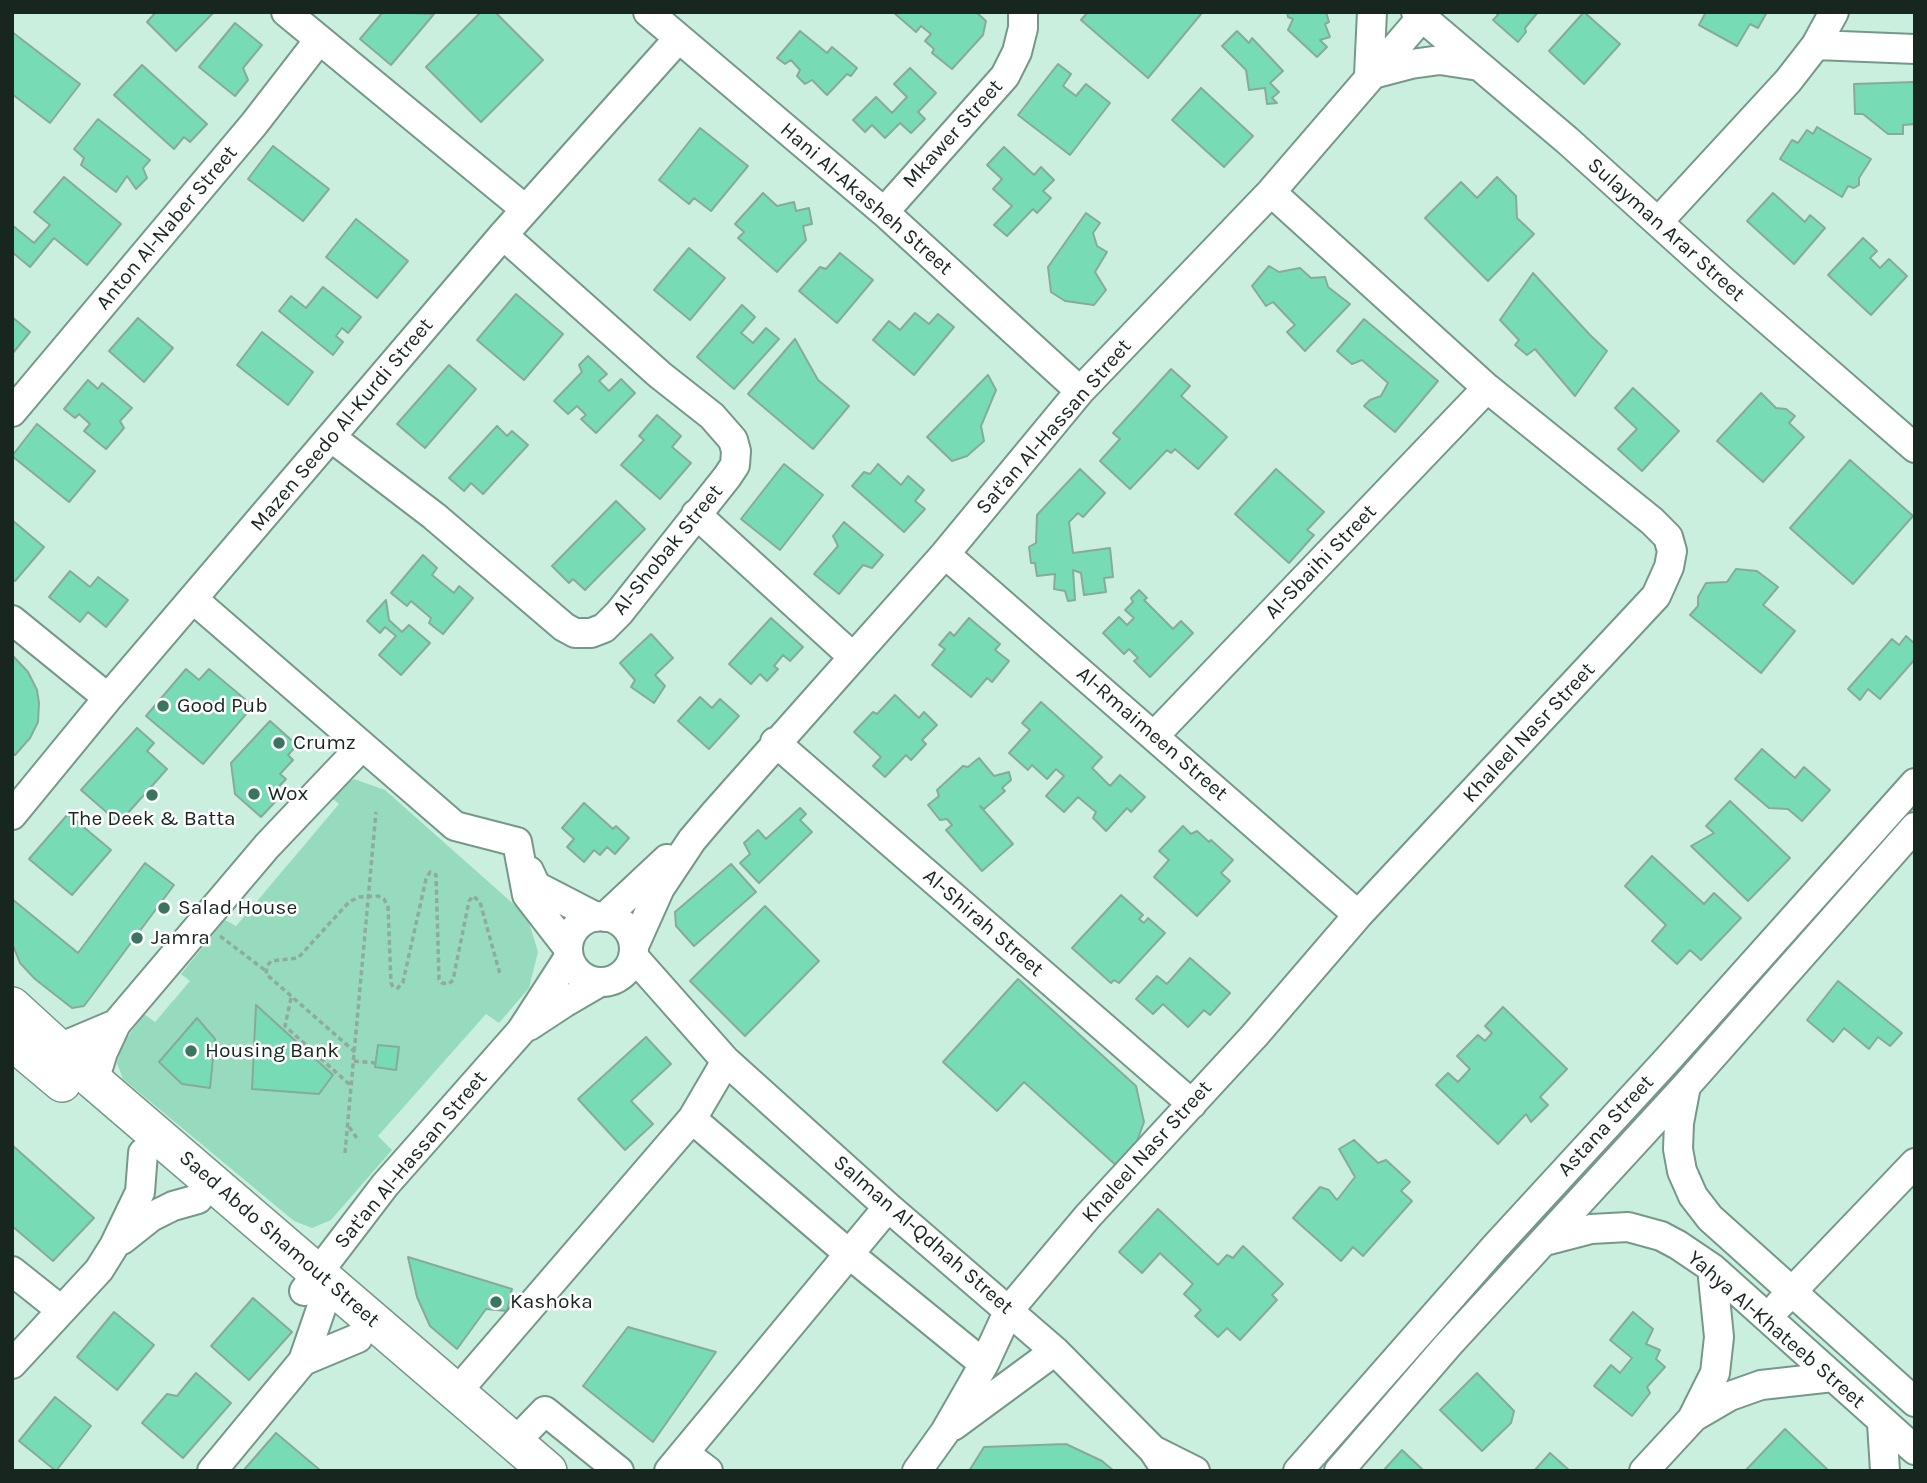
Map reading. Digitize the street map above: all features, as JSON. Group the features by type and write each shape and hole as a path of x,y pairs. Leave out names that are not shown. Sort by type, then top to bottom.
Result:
{"main road":[{"name":"Saed Abdo Shamout Street","path":"12,1006 315,1290 358,1338 513,1456 548,1471"},
{"name":"Saed Abdo Shamout Street","path":"12,1041 198,1199 315,1290 456,1393 513,1456"}],"street":[{"path":"286,12 525,209"},
{"name":"Hani Al-Akasheh Street","path":"648,12 884,212 1080,391"},
{"name":"Mkawer Street","path":"884,212 1005,76 1017,52 1023,28 1023,12"},
{"path":"1372,12 1369,75 1440,60 1479,66"},
{"path":"1658,222 1787,82 1816,45 1834,12"},
{"name":"Sat'an Al-Hassan Street","path":"633,951 660,888 692,840 775,742 945,554 1080,391 1270,191 1419,15"},
{"name":"Sulayman Arar Street","path":"1419,15 1568,141 1915,448"},
{"name":"Mazen Seedo Al-Kurdi Street","path":"12,815 108,698 525,209 678,39"},
{"name":"Anton Al-Naber Street","path":"12,412 254,124 319,40"},
{"path":"1816,45 1915,49"},
{"name":"Khaleel Nasr Street","path":"945,1432 984,1364 1009,1310 1088,1216 1254,1036 1358,915 1656,596 1669,567 1672,551 1668,537 1660,529 1487,388 1270,191"},
{"name":"Al-Shobak Street","path":"332,438 434,516 539,607 575,633 591,633 610,622 735,465 736,451 733,440 712,416 660,375 503,235"},
{"name":"Al-Sbaihi Street","path":"1154,736 1487,388"},
{"path":"696,514 853,657"},
{"name":"Al-Rmaimeen Street","path":"945,554 1358,915"},
{"path":"194,599 455,825 517,842"},
{"path":"12,620 108,698"},
{"name":"Al-Shirah Street","path":"775,742 1192,1104"},
{"path":"94,1081 116,1024 309,800 362,746"},
{"name":"Astana Street","path":"1298,1471 1495,1247 1915,783"},
{"name":"Astana Street","path":"1339,1471 1448,1345 1686,1086 1915,827"},
{"name":"Sat'an Al-Hassan Street","path":"601,917 692,840"},
{"path":"517,842 536,886 560,900 624,926 631,935 633,951 624,973 604,982 580,975 568,952 527,895 517,842"},
{"path":"568,952 570,936 576,927 586,920 601,917"},
{"name":"Salman Al-Qdhah Street","path":"633,951 690,1022 726,1061 888,1207 1055,1351 1160,1460 1195,1471"},
{"name":"Sat'an Al-Hassan Street","path":"303,1360 315,1290 385,1185 521,1031 568,952"},
{"name":"Sat'an Al-Hassan Street","path":"521,1031 564,1003 604,982"},
{"name":"Salman Al-Qdhah Street","path":"604,982 640,995 690,1022"},
{"path":"59,1048 116,1024"},
{"path":"456,1393 692,1119 726,1061"},
{"name":"Yahya Al-Khateeb Street","path":"1686,1086 1679,1123 1678,1149 1682,1171 1693,1196 1710,1218 1915,1402"},
{"path":"692,1119 849,1254 984,1364"},
{"path":"12,1364 99,1270 114,1247 140,1192 143,1153"},
{"path":"1767,1317 1915,1163"},
{"path":"114,1247 151,1217 173,1206 198,1199"},
{"path":"708,1471 677,1462 888,1207"},
{"name":"Yahya Al-Khateeb Street","path":"1545,1241 1591,1228 1628,1227 1661,1236 1712,1268 1915,1450"},
{"path":"1644,1471 1692,1419 1709,1388 1718,1361 1719,1323 1712,1268"},
{"path":"12,1271 61,1311"},
{"path":"212,1471 303,1360 358,1338"},
{"path":"917,1471 945,1432 1055,1351"},
{"path":"1692,1419 1730,1396 1761,1385 1833,1377"},
{"path":"513,1456 545,1411 619,1471"},
{"path":"1882,1423 1885,1471"}],"path":[{"path":"345,1153 376,812"},
{"path":"266,971 271,961 298,958 349,902 359,897 378,896 384,900 390,913 391,983 398,989 403,982 426,879 430,872 436,875 439,979 442,983 449,984 453,980 469,901 473,896 480,902 500,974"},
{"path":"203,922 242,955 266,971 270,980 355,1052"},
{"path":"291,998 285,1026 352,1086"},
{"path":"354,1061 376,1063"},
{"path":"348,1126 359,1141"}],"green space":[{"path":"354,779 385,790 527,916 538,952 529,988 499,1023 486,1014 378,1136 392,1150 331,1220 312,1228 294,1221 123,1079 117,1063 122,1045 144,1014 155,1022 190,981 181,974 225,920 236,926 339,804 327,794"}],"building":[{"path":"156,12 214,12 176,51 147,22"},
{"path":"383,12 434,14 391,65 360,39"},
{"path":"481,12 495,12 543,60 481,122 426,67"},
{"path":"893,12 976,12 986,21 983,35 952,69 932,53 934,49 925,41 931,34 921,26 916,32"},
{"path":"1088,12 1201,14 1148,78 1081,20"},
{"path":"1287,12 1326,12 1329,22 1325,24 1330,37 1320,40 1327,47 1317,57 1288,30 1293,19 1288,17"},
{"path":"1495,12 1538,12 1518,42 1493,20 1498,15"},
{"path":"1584,12 1620,44 1584,84 1549,51"},
{"path":"1706,12 1767,12 1758,28 1750,24 1737,46 1699,25"},
{"path":"235,23 262,45 243,68 248,80 235,96 199,67"},
{"path":"800,31 827,53 832,47 857,68 851,76 847,74 827,95 812,80 805,84 797,76 800,70 791,60 785,64 777,58"},
{"path":"1237,31 1249,43 1252,38 1283,71 1270,83 1279,92 1272,98 1277,103 1267,104 1265,88 1249,90 1246,70 1222,46"},
{"path":"12,32 80,84 50,123 12,94"},
{"path":"1058,64 1071,74 1063,86 1076,96 1086,84 1110,103 1070,155 1018,115"},
{"path":"142,65 207,124 190,142 184,137 174,149 114,95"},
{"path":"910,68 936,93 918,112 925,119 911,133 900,123 885,138 872,125 865,132 853,120 876,97 892,113 907,97 894,84"},
{"path":"1915,82 1915,124 1903,125 1903,134 1888,134 1863,114 1855,114 1854,84"},
{"path":"1201,88 1253,136 1224,167 1172,120"},
{"path":"98,119 150,160 143,168 147,178 136,189 127,176 116,192 81,165 84,158 74,149"},
{"path":"1817,127 1871,159 1859,178 1859,185 1854,188 1848,186 1842,197 1780,159 1792,140 1798,143 1807,130 1813,134"},
{"path":"700,128 748,166 711,211 694,198 689,204 659,180"},
{"path":"273,146 329,189 303,221 248,179"},
{"path":"1004,147 1034,175 1041,167 1054,180 1043,191 1051,198 1037,213 1033,209 1007,236 994,225 1012,206 993,189 1002,179 987,165"},
{"path":"64,177 121,224 87,265 54,238 30,267 12,252 12,225 34,243 50,225 34,212"},
{"path":"1497,177 1516,196 1517,218 1534,234 1488,281 1425,218 1461,182 1477,198"},
{"path":"763,193 777,206 794,202 796,211 809,208 812,224 803,226 806,240 777,272 738,238 744,232 735,224"},
{"path":"1773,193 1805,222 1810,215 1825,228 1794,264 1747,221"},
{"path":"1086,213 1100,223 1093,233 1097,246 1107,252 1095,272 1106,290 1094,305 1065,301 1051,292 1048,267"},
{"path":"356,219 408,261 377,298 326,257"},
{"path":"1863,238 1877,251 1870,258 1880,268 1889,259 1907,276 1871,315 1828,275"},
{"path":"689,248 725,278 690,320 654,290"},
{"path":"840,253 873,280 837,323 799,291 820,267 826,269"},
{"path":"1269,266 1279,272 1300,268 1311,278 1325,277 1328,287 1350,304 1305,351 1287,332 1295,325 1273,302 1266,306 1252,286"},
{"path":"1533,273 1607,351 1575,396 1535,349 1527,355 1515,345 1519,340 1500,320"},
{"path":"323,287 361,317 348,333 342,328 336,336 343,342 333,355 279,311 291,296 306,308"},
{"path":"516,294 563,334 524,380 477,340"},
{"path":"742,305 755,317 741,333 753,343 766,328 779,339 734,389 697,357"},
{"path":"915,313 929,324 938,314 954,327 914,375 873,340 889,321 900,330"},
{"path":"12,317 30,332 12,354"},
{"path":"138,318 173,348 144,382 109,351"},
{"path":"1364,319 1438,381 1395,432 1364,406 1370,400 1381,396 1388,383 1362,360 1352,364 1337,351"},
{"path":"262,332 313,372 288,405 237,365"},
{"path":"795,339 818,380 849,406 813,449 748,394"},
{"path":"588,356 607,374 599,381 609,391 621,379 635,393 596,433 581,419 586,415 577,406 568,414 554,401 582,372 579,365"},
{"path":"449,365 476,389 425,448 397,424"},
{"path":"1171,369 1190,386 1181,396 1227,437 1198,469 1175,449 1171,453 1167,450 1130,489 1100,461 1120,439 1113,433"},
{"path":"988,375 996,390 981,426 984,441 967,456 952,461 927,437"},
{"path":"88,380 98,389 102,383 132,408 120,421 124,428 106,449 84,431 90,424 79,414 75,418 64,409"},
{"path":"1633,388 1679,431 1642,471 1618,449 1637,429 1615,408"},
{"path":"1761,393 1776,408 1786,409 1795,416 1789,423 1804,437 1763,482 1717,441"},
{"path":"657,415 681,436 672,447 691,463 660,499 621,465 644,440 639,436"},
{"path":"37,424 95,471 69,502 12,456"},
{"path":"497,426 507,436 512,431 528,445 483,494 471,483 464,491 449,478"},
{"path":"1850,460 1913,516 1853,584 1790,528"},
{"path":"784,464 823,495 780,550 741,519"},
{"path":"878,464 901,485 908,476 924,490 915,501 925,509 904,532 852,486 864,472 870,474"},
{"path":"1080,469 1105,493 1083,517 1078,513 1069,522 1073,553 1110,548 1113,577 1104,578 1106,592 1084,595 1081,573 1073,570 1075,600 1068,601 1065,591 1054,589 1055,574 1037,576 1035,563 1031,563 1029,547 1036,543 1037,515"},
{"path":"1276,469 1324,512 1307,530 1314,535 1289,563 1235,514"},
{"path":"616,501 645,529 585,590 573,579 569,583 552,566"},
{"path":"12,520 44,547 15,581 12,579"},
{"path":"844,522 883,555 872,568 863,565 839,594 814,574 838,546 833,536"},
{"path":"423,555 437,568 432,575 454,593 459,586 473,598 443,634 429,623 431,618 411,601 407,606 391,593"},
{"path":"1736,569 1757,571 1778,587 1763,605 1795,631 1761,673 1690,615 1698,606 1698,597 1706,583 1727,582"},
{"path":"70,571 90,587 98,577 128,600 106,627 88,612 80,622 49,597"},
{"path":"1139,590 1147,598 1144,600 1173,629 1181,621 1193,633 1150,677 1134,661 1138,658 1129,649 1124,654 1103,633 1119,617 1127,625 1134,618 1125,610"},
{"path":"386,600 389,620 402,632 409,625 430,643 401,675 379,655 396,636 385,627 380,633 367,621"},
{"path":"771,618 803,647 790,661 783,655 774,666 778,669 767,681 760,674 751,684 729,664"},
{"path":"969,618 1000,644 995,650 1009,661 992,682 987,678 971,697 932,665 945,649 939,645 950,632 954,636"},
{"path":"651,634 673,658 655,675 665,686 654,703 631,687 635,680 620,663"},
{"path":"1906,636 1915,644 1915,659 1880,699 1868,689 1860,700 1848,689 1892,639 1899,645"},
{"path":"12,655 28,672 37,690 39,703 38,722 30,738 15,755 12,752"},
{"path":"186,669 199,680 209,669 253,706 203,764 146,716"},
{"path":"895,695 919,718 924,712 937,725 922,740 926,744 911,760 906,755 885,777 873,766 881,757 854,732 873,712 877,714"},
{"path":"700,697 712,708 720,699 739,716 709,749 678,721"},
{"path":"1041,702 1102,757 1092,768 1110,786 1120,775 1145,797 1131,812 1127,808 1106,831 1093,818 1096,812 1078,797 1064,812 1046,796 1064,776 1056,769 1047,779 1032,765 1028,770 1009,753 1030,730 1022,723"},
{"path":"270,721 297,745 288,755 293,760 280,774 286,779 269,797 275,802 261,817 235,794 231,763"},
{"path":"137,728 154,743 147,751 167,769 119,823 81,790"},
{"path":"1762,749 1795,778 1804,767 1830,790 1802,821 1788,809 1769,808 1735,779"},
{"path":"979,758 994,776 1009,772 1011,780 1002,788 1005,791 984,809 980,806 1013,844 982,871 946,830 952,825 947,819 940,820 928,805 939,796 937,790 963,766 968,767"},
{"path":"1730,801 1790,858 1748,901 1691,846 1714,833 1706,826"},
{"path":"584,803 613,829 616,826 629,838 615,854 607,847 600,855 594,850 584,862 567,847 574,839 562,828"},
{"path":"800,808 806,814 800,820 812,832 759,883 740,863 750,854 744,843 758,830 766,839"},
{"path":"68,814 111,850 72,895 29,859"},
{"path":"1183,826 1191,834 1197,831 1209,842 1211,840 1233,860 1221,873 1230,881 1197,916 1154,877 1169,860 1159,851"},
{"path":"1652,856 1704,904 1714,893 1741,918 1701,960 1690,950 1677,964 1652,941 1666,925 1625,886"},
{"path":"145,863 174,885 84,1006 72,1008 35,979 20,963 12,943 12,899 78,953"},
{"path":"731,864 756,892 694,946 676,926 675,912"},
{"path":"1121,895 1143,915 1139,919 1144,923 1148,918 1165,933 1119,983 1114,980 1111,983 1072,948"},
{"path":"765,906 819,961 745,1036 690,981"},
{"path":"1190,958 1230,993 1210,1015 1204,1010 1188,1027 1163,1004 1153,1014 1136,999 1157,976 1167,984"},
{"path":"1018,979 1136,1086 1144,1122 1133,1152 1119,1168 1024,1082 997,1111 943,1062"},
{"path":"1838,981 1902,1033 1890,1046 1878,1037 1869,1049 1844,1028 1833,1042 1807,1020"},
{"path":"256,1005 333,1075 319,1094 252,1089"},
{"path":"1503,1007 1567,1069 1540,1097 1548,1105 1531,1122 1526,1114 1498,1144 1436,1085 1448,1073 1458,1082 1470,1069 1457,1056 1478,1035 1485,1041 1492,1033 1485,1026"},
{"name":"Housing Bank","path":"197,1018 215,1039 210,1088 182,1084 159,1062"},
{"path":"646,1037 671,1064 631,1101 653,1124 625,1150 578,1099"},
{"path":"378,1045 399,1047 396,1070 375,1067"},
{"path":"1354,1140 1378,1163 1386,1160 1410,1182 1401,1191 1412,1201 1363,1256 1353,1247 1341,1261 1293,1218 1320,1187 1329,1190 1337,1200 1355,1177 1339,1149"},
{"path":"12,1145 94,1218 53,1261 12,1226"},
{"path":"1158,1209 1218,1265 1227,1255 1233,1258 1243,1246 1283,1284 1272,1295 1277,1300 1240,1340 1227,1328 1218,1337 1195,1316 1201,1310 1184,1294 1193,1284 1160,1253 1142,1273 1119,1252"},
{"path":"408,1257 512,1289 507,1311 486,1309 457,1349 430,1326 417,1297"},
{"path":"253,1298 292,1332 249,1380 211,1346"},
{"path":"114,1312 154,1345 117,1390 77,1357"},
{"path":"1633,1312 1653,1329 1646,1344 1660,1350 1656,1359 1665,1367 1647,1387 1650,1393 1632,1416 1594,1386 1611,1365 1620,1373 1632,1358 1610,1340"},
{"path":"628,1327 716,1352 653,1442 583,1386"},
{"path":"196,1373 231,1403 183,1458 142,1423 167,1394 177,1396"},
{"path":"1477,1373 1514,1411 1511,1423 1482,1451 1440,1410"},
{"path":"55,1397 91,1426 56,1471 19,1441"},
{"path":"1785,1429 1829,1471 1745,1471"},
{"path":"276,1433 321,1471 243,1471"},
{"path":"1066,1444 1102,1461 1114,1471 969,1471 984,1447"},
{"path":"1402,1450 1424,1471 1383,1471"},
{"path":"1550,1453 1570,1471 1534,1471"}],"place":[{"name":"Good Pub","path":"163,706"},
{"name":"Crumz","path":"279,743"},
{"name":"Wox","path":"254,794"},
{"name":"The Deek & Batta","path":"152,795"},
{"name":"Salad House","path":"164,908"},
{"name":"Jamra","path":"137,938"},
{"name":"Housing Bank","path":"191,1051"},
{"name":"Kashoka","path":"496,1302"}]}
